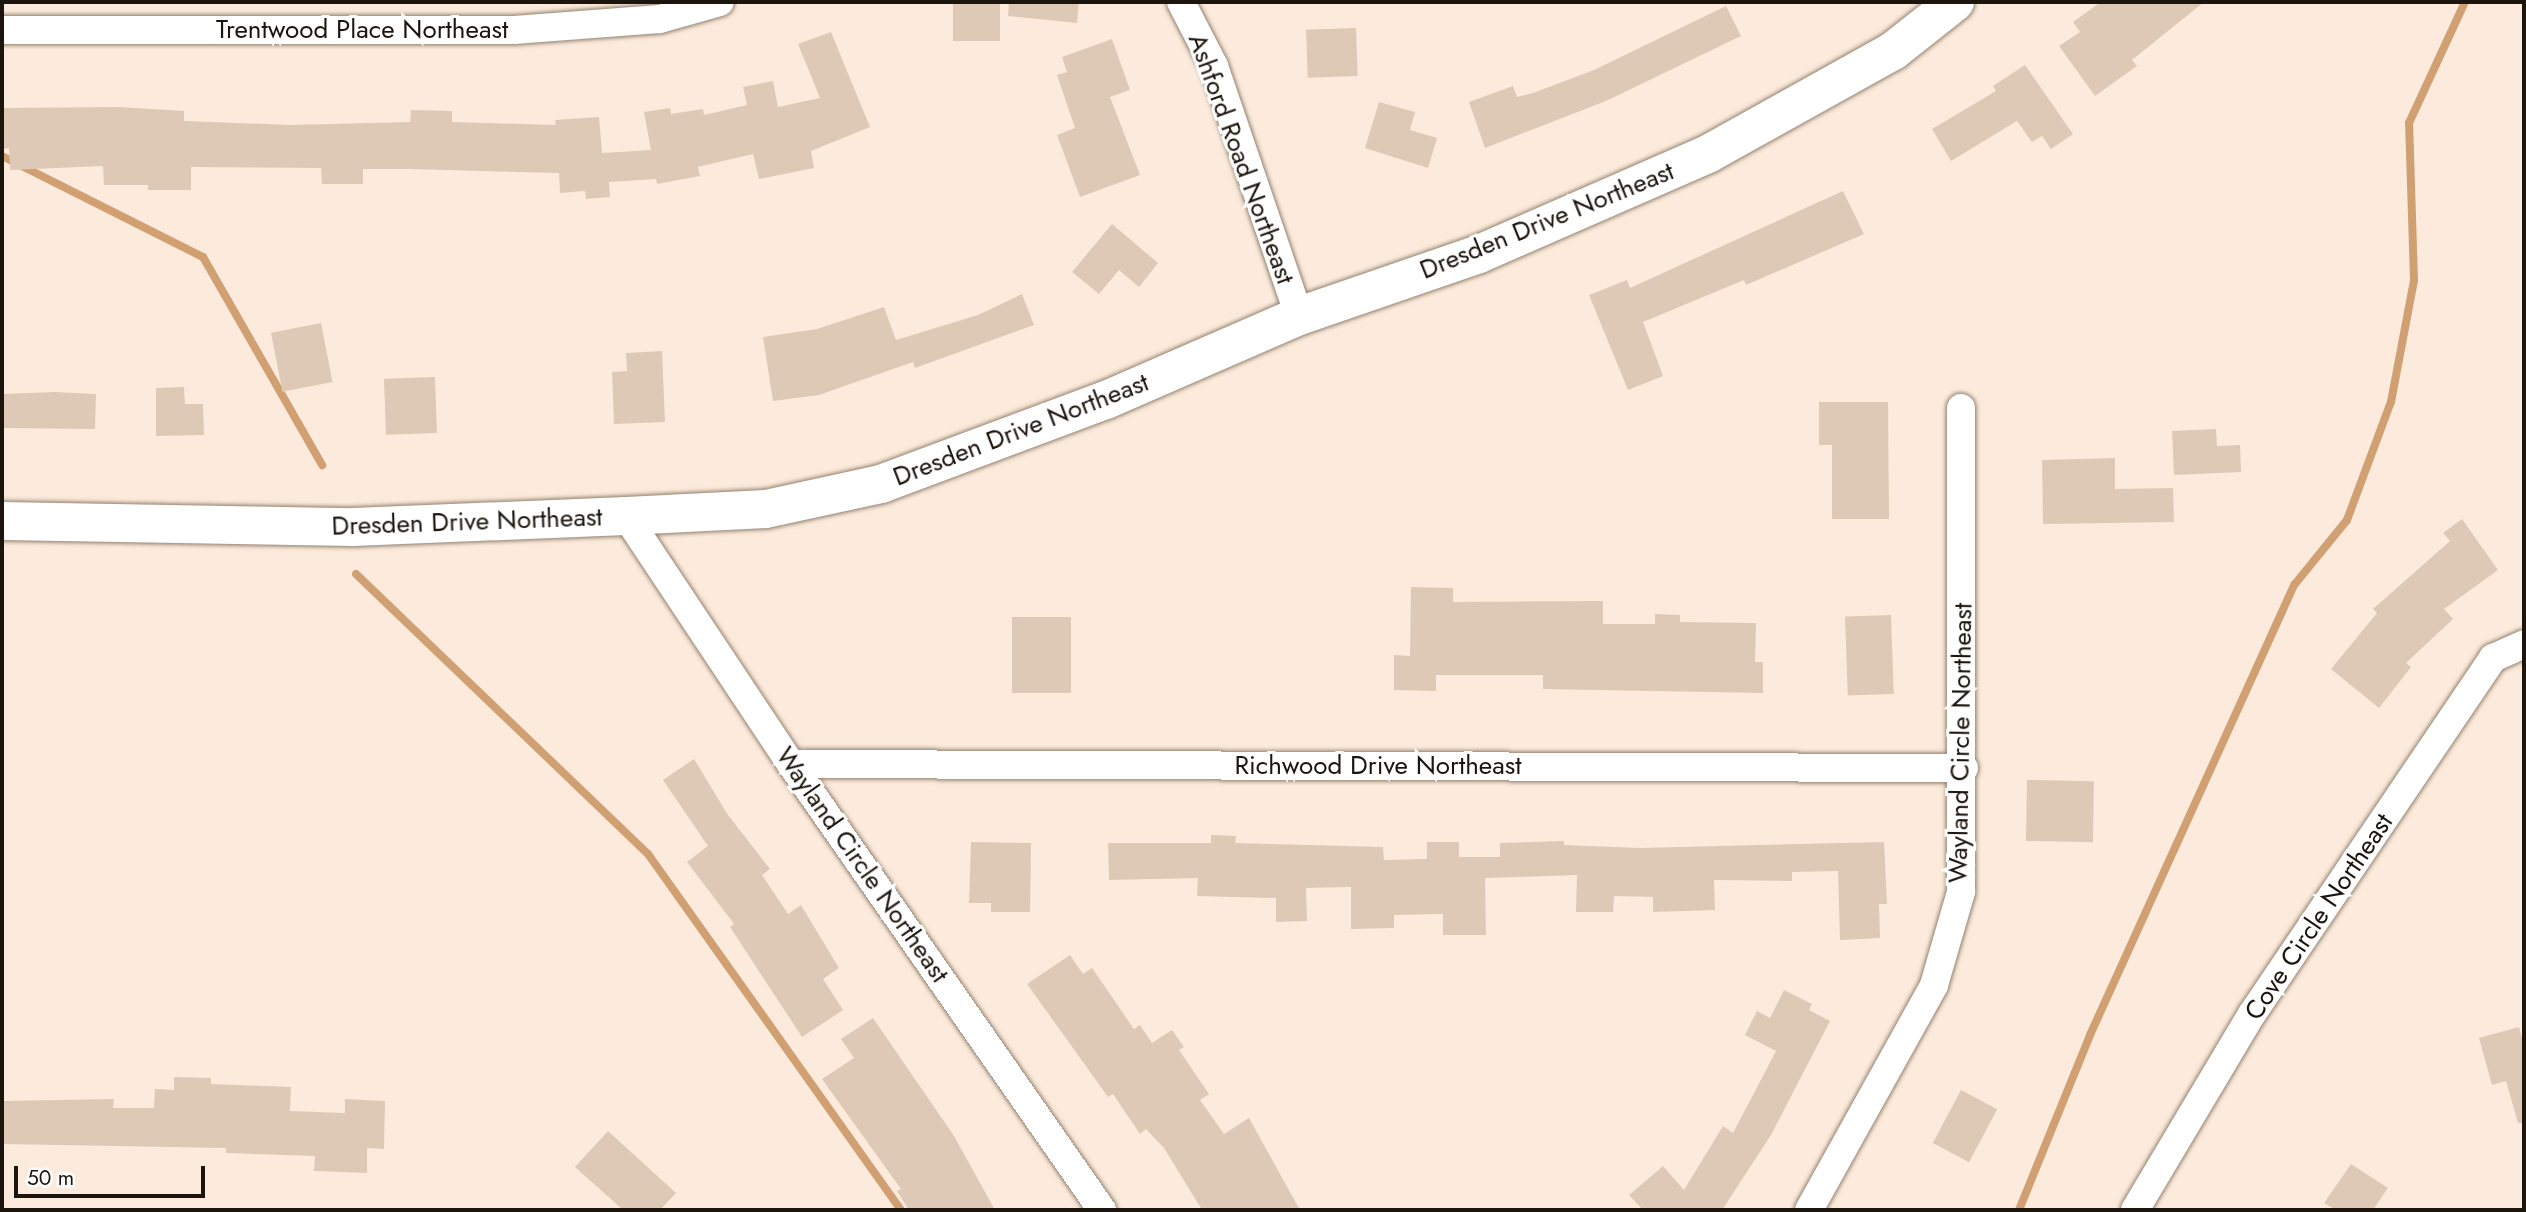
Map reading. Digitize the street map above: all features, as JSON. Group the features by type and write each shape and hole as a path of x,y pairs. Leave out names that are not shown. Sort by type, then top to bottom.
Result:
{"street":[{"name":"Trentwood Place Northeast","path":"2,30 514,30 660,19 719,2"},
{"name":"Ashford Road Northeast","path":"1181,2 1214,66 1299,317"},
{"name":"Dresden Drive Northeast","path":"2,521 353,527 626,516 766,509 881,484 1106,400 1299,317 1479,254 1708,154 1893,51 1955,2"},
{"name":"Wayland Circle Northeast","path":"1809,1210 1934,985 1961,892 1964,768 1961,408"},
{"name":"Wayland Circle Northeast","path":"626,516 791,764 1102,1210"},
{"name":"Cove Circle Northeast","path":"2135,1210 2252,1014 2493,658 2524,645"},
{"name":"Richwood Drive Northeast","path":"791,764 1964,768"}],"building":[{"path":"953,2 1000,2 1000,41 953,41"},
{"path":"1009,2 1079,2 1077,23 1008,16"},
{"path":"2101,2 2204,2 2132,60 2137,66 2095,96 2059,46 2080,32 2073,22"},
{"path":"1726,6 1741,36 1606,101 1485,148 1469,102 1513,86 1517,97 1533,93 1594,70"},
{"path":"1356,28 1358,76 1308,78 1306,30"},
{"path":"831,32 870,127 811,151 814,168 759,179 753,154 698,167 700,176 657,184 656,179 609,182 610,197 586,199 585,191 560,193 559,173 409,169 363,169 363,184 322,184 321,168 191,167 191,190 148,190 148,185 104,185 103,166 10,170 9,148 2,149 2,108 119,107 184,111 184,121 291,125 410,122 411,110 452,111 452,122 556,125 555,120 599,117 602,153 651,150 644,112 670,108 671,114 703,109 704,115 747,105 743,87 773,81 778,107 820,98 798,44"},
{"path":"1112,39 1130,90 1110,97 1140,175 1080,197 1057,135 1075,128 1057,75 1067,72 1062,57"},
{"path":"2025,65 2073,134 2051,149 2042,136 2032,142 2017,121 1951,161 1932,129 1996,91 1993,86"},
{"path":"1379,102 1415,112 1410,130 1437,138 1428,168 1365,148"},
{"path":"1843,191 1864,234 1746,285 1744,280 1643,322 1663,376 1628,390 1589,295 1627,280 1630,288"},
{"path":"1112,224 1158,263 1139,287 1119,270 1099,294 1072,272"},
{"path":"1022,294 1034,325 915,368 913,362 819,395 773,401 763,337 817,329 884,307 896,340 978,315"},
{"path":"321,323 332,382 282,392 271,333"},
{"path":"662,351 665,422 614,424 612,372 627,371 626,353"},
{"path":"435,377 437,433 386,435 384,379"},
{"path":"184,387 185,404 203,404 204,435 156,436 156,388"},
{"path":"2,394 96,394 95,429 2,428"},
{"path":"1819,402 1888,402 1889,519 1832,519 1832,445 1819,445"},
{"path":"2216,429 2217,446 2240,445 2241,472 2174,475 2172,431"},
{"path":"2115,458 2115,489 2173,488 2174,522 2043,524 2042,460"},
{"path":"2462,519 2498,570 2444,609 2453,619 2406,663 2411,667 2379,708 2331,669 2377,613 2373,609 2450,541 2443,533"},
{"path":"1411,587 1453,588 1453,602 1603,601 1603,624 1655,624 1655,614 1680,615 1680,622 1756,623 1755,662 1763,662 1763,693 1543,689 1543,675 1436,675 1436,691 1394,690 1394,655 1410,656"},
{"path":"1891,615 1894,694 1848,696 1845,617"},
{"path":"1012,617 1071,617 1071,693 1012,693"},
{"path":"694,759 728,815 770,869 762,875 788,914 801,905 839,968 823,979 843,1010 802,1037 730,927 734,924 687,862 708,846 663,780"},
{"path":"2027,780 2094,781 2093,842 2026,841"},
{"path":"1211,835 1236,836 1235,843 1383,847 1384,860 1427,859 1427,842 1459,842 1459,857 1500,857 1500,843 1564,841 1564,845 1640,848 1884,842 1887,904 1879,904 1880,938 1840,940 1838,871 1792,872 1792,881 1714,880 1715,910 1653,912 1653,897 1614,896 1613,912 1576,912 1577,875 1485,878 1486,935 1443,935 1443,914 1394,915 1394,928 1351,929 1351,887 1306,888 1307,921 1276,922 1276,898 1197,896 1198,878 1109,880 1108,843 1211,843"},
{"path":"971,842 1031,843 1030,912 991,912 991,903 969,903"},
{"path":"1070,955 1083,974 1092,968 1134,1029 1140,1025 1152,1043 1172,1030 1184,1047 1179,1050 1209,1094 1200,1100 1224,1134 1249,1118 1300,1210 1202,1210 1164,1148 1146,1129 1140,1134 1113,1094 1108,1097 1027,984"},
{"path":"1784,990 1812,1004 1809,1010 1830,1021 1771,1135 1722,1210 1643,1210 1629,1195 1663,1166 1684,1190 1723,1126 1733,1133 1776,1051 1745,1035 1757,1011 1770,1018"},
{"path":"873,1018 954,1136 995,1210 909,1210 897,1191 901,1189 822,1079 854,1058 841,1039"},
{"path":"2519,1027 2524,1046 2524,1123 2518,1123 2506,1081 2492,1085 2479,1038"},
{"path":"174,1077 211,1078 211,1084 291,1087 290,1111 345,1113 345,1099 385,1101 384,1149 367,1148 367,1173 314,1171 315,1156 226,1153 226,1148 2,1144 2,1101 114,1099 113,1108 154,1108 155,1089 174,1090"},
{"path":"1961,1090 1997,1109 1969,1162 1933,1143"},
{"path":"608,1131 676,1193 660,1210 623,1210 575,1167"},
{"path":"2351,1164 2388,1188 2373,1210 2336,1210 2324,1203"}],"waterway":[{"path":"2019,1210 2090,1035 2295,584 2347,520 2391,402 2414,280 2409,123 2465,2"},
{"path":"2,156 203,257 322,465"},
{"path":"356,574 648,854 901,1210"}]}
